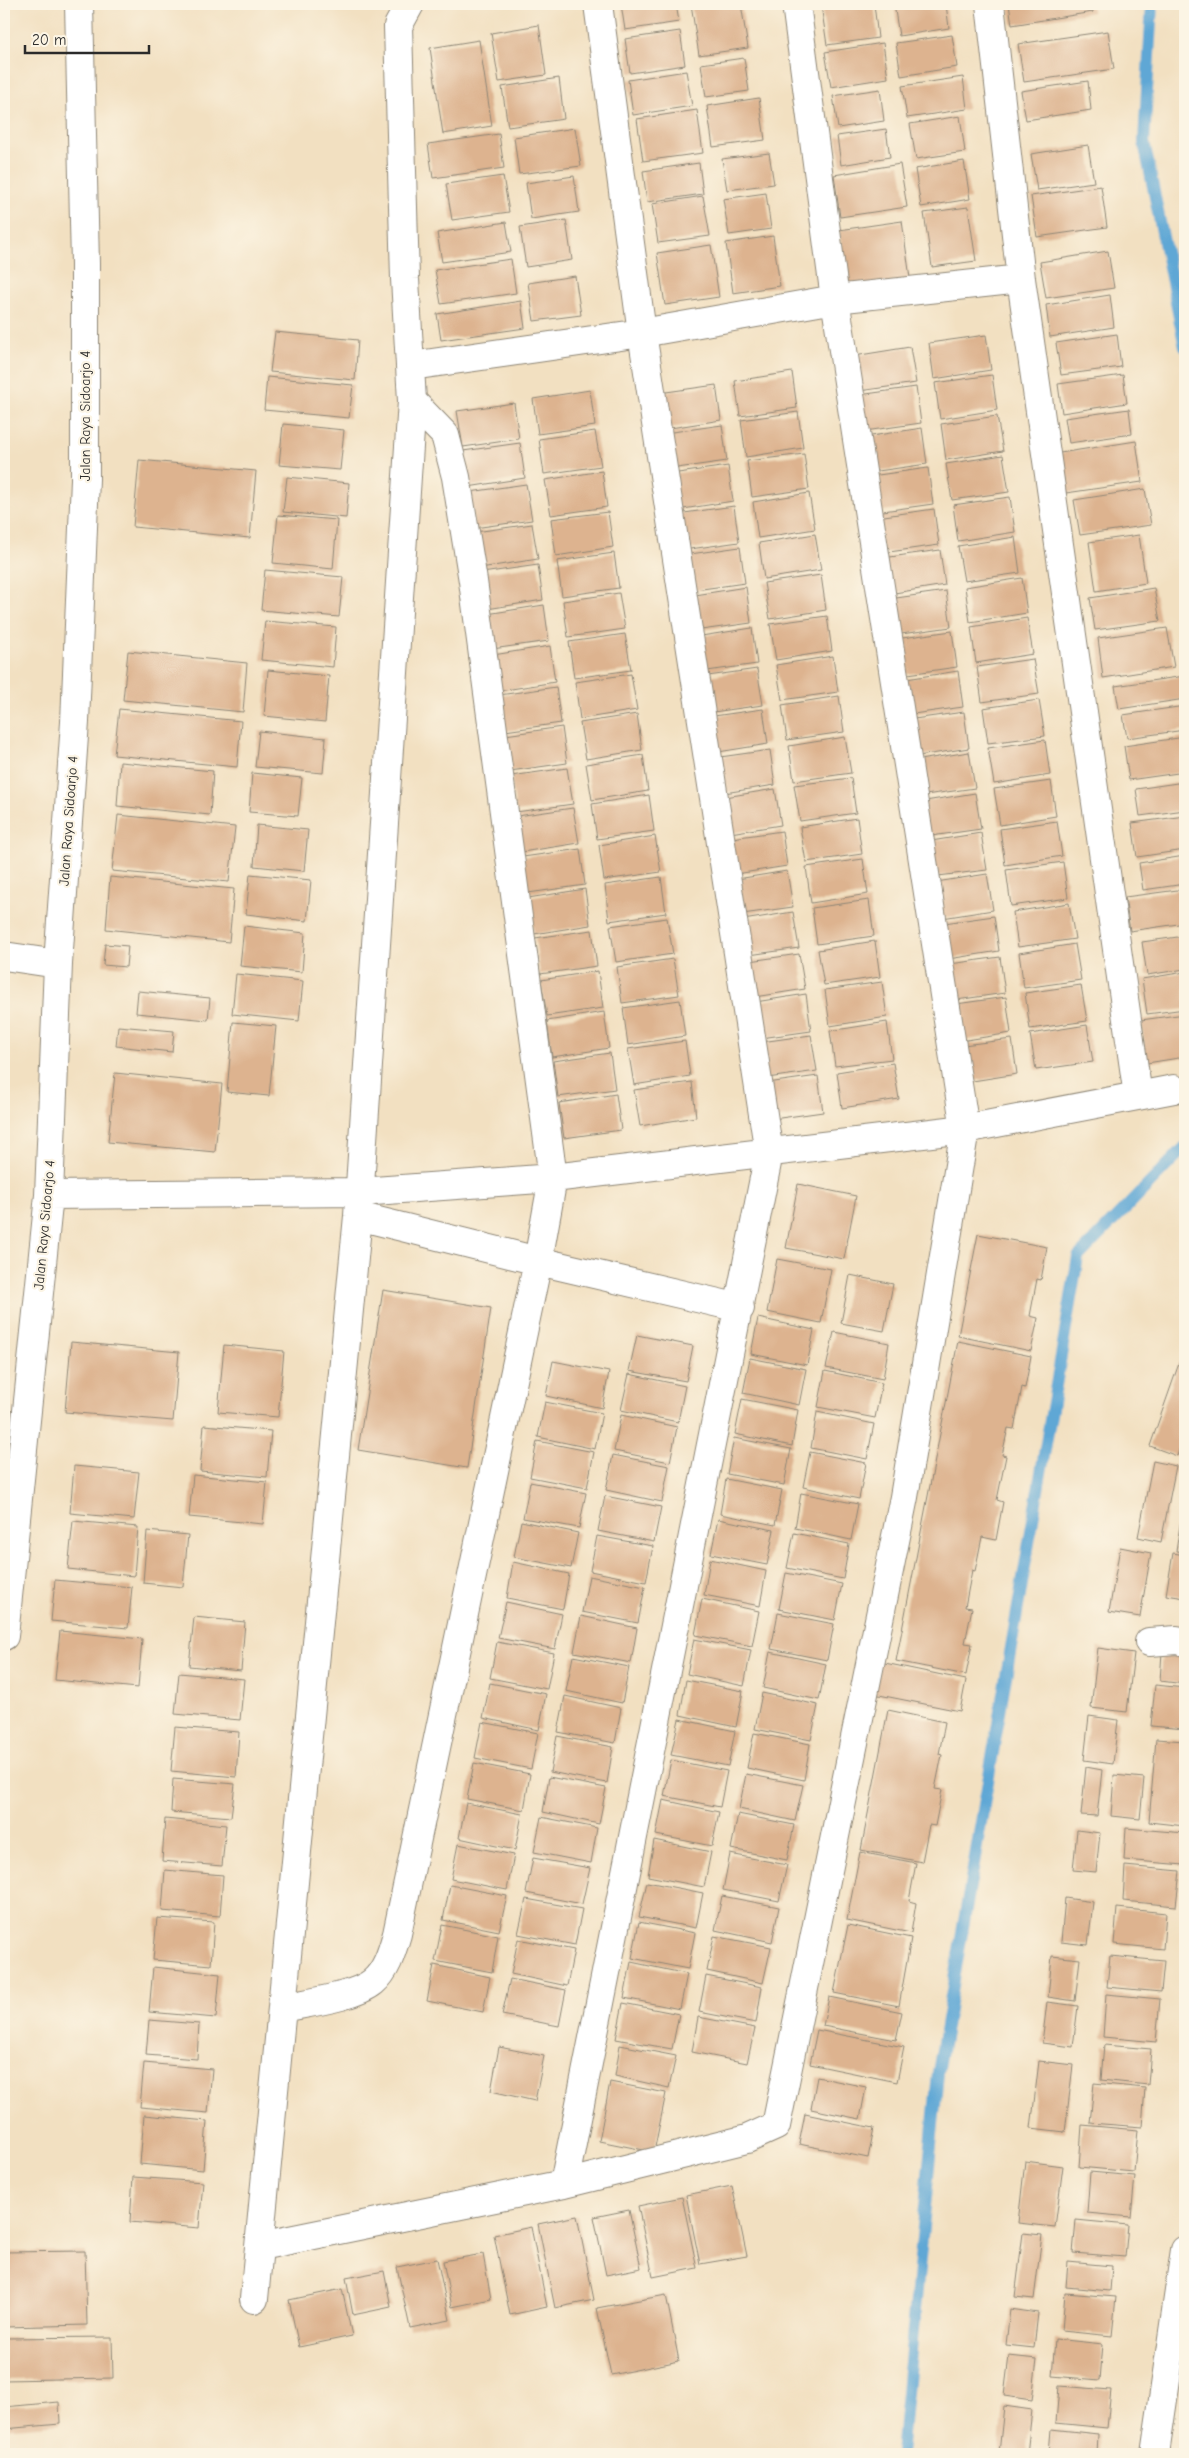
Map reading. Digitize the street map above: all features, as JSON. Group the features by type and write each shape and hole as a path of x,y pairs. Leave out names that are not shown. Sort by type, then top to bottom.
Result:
{"street":[{"name":"Jalan Raya Sidoarjo 4","path":"4,1636 48,1195 58,964 74,722 85,478 85,264 80,4"},
{"path":"254,2299 359,1204 412,401 405,280 398,26 410,4"},
{"path":"564,2184 740,1308 769,1153 642,333 598,4"},
{"path":"260,2246 564,2184 747,2140 776,2126 904,1497 965,1129 835,299 796,4"},
{"path":"990,4 1022,279 1138,1096"},
{"path":"411,366 642,333 835,299 1022,279"},
{"path":"283,2008 343,1996 372,1983 389,1961 397,1934 538,1261 553,1178 473,581 456,477 445,435 412,401"},
{"path":"4,956 58,964"},
{"path":"48,1195 359,1204 553,1178 965,1129 1174,1089"},
{"path":"359,1204 538,1261 740,1308"},
{"path":"1149,1642 1177,1640 1185,1642"},
{"path":"1155,2454 1185,2250"}],"building":[{"path":"621,4 676,4 679,22 625,30"},
{"path":"691,4 741,4 748,48 699,55"},
{"path":"874,4 878,38 827,45 821,5"},
{"path":"894,4 946,4 949,28 899,36"},
{"path":"1009,4 1092,4 1093,12 1012,25"},
{"path":"539,25 546,75 499,82 491,33"},
{"path":"680,31 685,65 630,73 625,39"},
{"path":"1108,31 1114,69 1024,82 1018,44"},
{"path":"952,35 957,67 901,76 896,43"},
{"path":"479,40 492,126 443,134 430,48"},
{"path":"883,43 888,78 831,87 825,52"},
{"path":"744,58 749,91 706,97 701,64"},
{"path":"686,71 692,106 633,115 628,80"},
{"path":"963,77 967,109 907,118 902,86"},
{"path":"559,78 564,119 508,127 502,87"},
{"path":"1088,81 1091,110 1026,120 1021,91"},
{"path":"880,89 884,121 838,128 833,96"},
{"path":"759,98 765,140 713,147 707,106"},
{"path":"697,110 703,153 643,161 637,119"},
{"path":"960,116 965,152 916,159 910,124"},
{"path":"575,128 581,166 519,174 514,137"},
{"path":"886,129 890,157 841,165 837,136"},
{"path":"499,134 504,168 433,178 428,144"},
{"path":"1088,145 1094,182 1037,190 1031,154"},
{"path":"769,153 774,184 727,190 722,159"},
{"path":"964,161 970,199 921,207 915,169"},
{"path":"699,163 703,194 647,202 643,171"},
{"path":"900,164 907,207 840,217 834,175"},
{"path":"503,176 509,212 452,220 446,184"},
{"path":"574,176 579,212 531,219 526,183"},
{"path":"1101,186 1107,227 1037,237 1031,196"},
{"path":"766,193 771,229 729,235 723,199"},
{"path":"703,196 710,236 658,243 652,204"},
{"path":"968,207 976,261 932,267 924,213"},
{"path":"566,220 572,260 526,267 520,227"},
{"path":"902,221 911,285 849,294 839,230"},
{"path":"506,222 511,252 442,262 437,233"},
{"path":"773,236 780,286 733,293 726,243"},
{"path":"711,245 719,297 665,305 657,253"},
{"path":"1108,251 1114,288 1046,298 1040,262"},
{"path":"511,259 516,293 441,304 435,270"},
{"path":"575,276 581,315 534,321 528,283"},
{"path":"1110,295 1114,327 1050,337 1046,305"},
{"path":"521,301 525,328 441,340 437,314"},
{"path":"275,332 358,340 355,380 270,372"},
{"path":"1117,334 1121,367 1061,375 1056,343"},
{"path":"986,335 991,370 934,379 929,343"},
{"path":"910,347 916,383 859,391 854,356"},
{"path":"792,372 797,408 740,416 735,381"},
{"path":"992,375 997,410 940,419 935,383"},
{"path":"1123,375 1127,403 1062,413 1058,384"},
{"path":"267,377 353,385 349,418 264,410"},
{"path":"716,385 721,420 664,429 659,393"},
{"path":"916,387 921,423 865,431 859,395"},
{"path":"590,390 595,426 538,434 533,399"},
{"path":"514,403 519,439 463,447 457,411"},
{"path":"1129,409 1132,434 1069,443 1065,418"},
{"path":"798,412 803,448 746,457 741,420"},
{"path":"997,416 1003,451 946,460 941,424"},
{"path":"283,424 344,430 340,470 279,465"},
{"path":"722,425 727,461 670,469 665,433"},
{"path":"922,428 927,464 871,472 865,437"},
{"path":"595,431 601,466 544,474 539,439"},
{"path":"1136,441 1142,482 1066,493 1060,453"},
{"path":"520,443 525,478 468,487 463,451"},
{"path":"804,454 809,489 752,497 747,461"},
{"path":"1003,455 1009,492 952,500 946,464"},
{"path":"139,460 256,471 250,538 133,527"},
{"path":"728,466 733,501 677,510 671,474"},
{"path":"928,468 933,504 876,512 871,476"},
{"path":"602,471 607,507 551,515 545,480"},
{"path":"287,477 349,483 346,518 283,512"},
{"path":"526,484 532,520 474,528 470,492"},
{"path":"1145,489 1151,525 1080,535 1074,500"},
{"path":"809,493 815,529 758,538 753,502"},
{"path":"1010,497 1015,532 958,541 953,505"},
{"path":"734,506 739,542 683,550 677,514"},
{"path":"934,509 939,545 882,553 877,517"},
{"path":"608,512 613,547 556,556 551,519"},
{"path":"278,515 337,520 333,569 273,563"},
{"path":"532,524 538,559 480,568 475,532"},
{"path":"815,534 821,570 764,579 759,543"},
{"path":"1139,535 1146,583 1096,591 1089,542"},
{"path":"1015,537 1020,573 964,581 958,546"},
{"path":"740,547 745,583 688,591 683,555"},
{"path":"940,550 945,585 888,594 883,558"},
{"path":"614,553 619,588 562,596 557,561"},
{"path":"538,565 543,600 487,609 482,573"},
{"path":"265,570 343,577 339,617 261,610"},
{"path":"821,575 826,610 770,619 764,583"},
{"path":"1022,578 1027,613 970,622 965,587"},
{"path":"746,587 751,623 694,631 689,596"},
{"path":"1154,588 1160,621 1095,630 1090,598"},
{"path":"946,591 951,627 894,635 889,599"},
{"path":"619,593 625,629 568,637 563,601"},
{"path":"544,605 549,641 492,649 487,614"},
{"path":"827,616 832,651 776,660 770,624"},
{"path":"1027,618 1033,654 976,663 971,627"},
{"path":"265,621 336,627 333,667 261,660"},
{"path":"752,628 757,664 700,672 695,637"},
{"path":"1167,628 1174,667 1103,678 1098,638"},
{"path":"952,631 957,667 901,675 895,639"},
{"path":"625,634 631,670 574,678 569,642"},
{"path":"550,646 555,682 499,691 493,655"},
{"path":"128,651 247,663 243,712 123,700"},
{"path":"833,656 838,692 782,700 776,665"},
{"path":"1033,659 1039,694 982,702 977,667"},
{"path":"757,669 763,705 706,713 701,677"},
{"path":"268,670 329,676 325,722 264,716"},
{"path":"958,671 963,707 906,715 900,680"},
{"path":"631,674 637,710 580,719 575,682"},
{"path":"1185,676 1185,699 1119,709 1115,686"},
{"path":"556,687 561,723 505,731 499,695"},
{"path":"839,696 844,732 787,740 782,705"},
{"path":"1039,700 1045,736 988,743 983,708"},
{"path":"1185,706 1185,730 1127,738 1123,715"},
{"path":"119,709 241,721 237,767 114,755"},
{"path":"763,709 768,744 712,753 707,717"},
{"path":"964,712 969,748 912,757 907,720"},
{"path":"637,714 642,750 586,759 580,723"},
{"path":"562,727 567,763 510,771 505,735"},
{"path":"259,731 326,738 323,773 255,767"},
{"path":"845,737 851,773 794,781 789,746"},
{"path":"1185,737 1185,772 1129,780 1124,746"},
{"path":"1045,740 1050,775 994,784 988,748"},
{"path":"770,750 775,785 718,794 713,758"},
{"path":"969,752 975,788 918,796 913,761"},
{"path":"643,755 648,791 592,800 586,764"},
{"path":"120,762 213,771 210,815 117,806"},
{"path":"567,768 573,804 516,812 511,776"},
{"path":"252,773 302,778 298,816 249,812"},
{"path":"851,778 856,813 800,821 794,785"},
{"path":"1051,781 1056,816 1000,825 994,789"},
{"path":"1184,782 1185,810 1140,816 1136,789"},
{"path":"775,789 781,825 724,834 719,798"},
{"path":"975,793 981,829 924,837 919,802"},
{"path":"649,795 654,831 597,839 592,804"},
{"path":"573,808 579,843 522,852 517,816"},
{"path":"118,815 235,827 229,882 112,871"},
{"path":"1185,816 1185,850 1137,857 1132,823"},
{"path":"857,818 862,854 806,862 800,827"},
{"path":"1057,821 1062,856 1005,865 1000,829"},
{"path":"257,825 308,830 304,871 254,866"},
{"path":"782,831 787,866 730,875 725,839"},
{"path":"981,833 987,870 930,877 925,842"},
{"path":"655,836 661,872 604,880 599,845"},
{"path":"580,849 585,885 528,893 523,857"},
{"path":"1185,856 1185,884 1143,890 1139,863"},
{"path":"863,859 868,894 811,903 806,867"},
{"path":"1063,862 1068,898 1011,906 1006,870"},
{"path":"787,871 793,907 735,915 731,880"},
{"path":"250,874 311,880 307,921 246,914"},
{"path":"987,874 993,910 936,919 930,883"},
{"path":"110,877 234,889 229,942 106,929"},
{"path":"661,877 666,913 609,921 605,885"},
{"path":"585,889 590,925 534,934 528,898"},
{"path":"1185,889 1185,923 1130,931 1125,897"},
{"path":"869,900 874,936 817,944 812,908"},
{"path":"1069,903 1075,939 1018,947 1013,912"},
{"path":"793,912 799,948 742,956 737,921"},
{"path":"994,916 999,951 942,960 937,924"},
{"path":"667,918 673,954 616,962 610,926"},
{"path":"244,926 305,933 302,972 240,966"},
{"path":"592,930 597,966 540,974 535,938"},
{"path":"1185,936 1185,969 1147,975 1142,942"},
{"path":"875,941 880,977 824,985 818,950"},
{"path":"105,944 128,946 126,967 103,965"},
{"path":"1075,944 1081,980 1024,988 1019,953"},
{"path":"799,954 805,989 748,998 743,962"},
{"path":"1000,957 1005,993 949,1001 943,965"},
{"path":"673,959 679,995 622,1003 617,967"},
{"path":"598,971 603,1008 547,1016 541,980"},
{"path":"1185,972 1185,1009 1147,1014 1142,979"},
{"path":"236,974 303,981 299,1021 232,1014"},
{"path":"882,982 887,1017 830,1026 825,990"},
{"path":"1081,985 1087,1021 1030,1029 1025,993"},
{"path":"138,991 210,998 208,1020 136,1013"},
{"path":"806,994 811,1031 754,1039 749,1003"},
{"path":"1006,997 1011,1033 954,1042 949,1005"},
{"path":"680,1000 685,1036 628,1045 623,1008"},
{"path":"604,1012 609,1048 552,1057 547,1021"},
{"path":"1185,1014 1185,1057 1147,1063 1141,1020"},
{"path":"233,1022 276,1026 269,1096 227,1092"},
{"path":"887,1022 892,1059 835,1066 830,1031"},
{"path":"1087,1025 1093,1062 1036,1070 1030,1034"},
{"path":"118,1026 174,1031 172,1052 116,1046"},
{"path":"811,1035 817,1071 760,1079 754,1043"},
{"path":"1012,1039 1017,1074 960,1083 955,1046"},
{"path":"685,1041 690,1076 634,1085 628,1049"},
{"path":"610,1053 615,1089 558,1097 553,1061"},
{"path":"893,1063 899,1099 842,1108 837,1072"},
{"path":"115,1073 222,1084 215,1152 108,1142"},
{"path":"818,1076 823,1112 766,1120 760,1084"},
{"path":"692,1082 696,1117 640,1126 634,1090"},
{"path":"616,1094 621,1130 564,1138 559,1103"},
{"path":"798,1184 856,1196 844,1259 786,1248"},
{"path":"978,1234 1047,1247 1041,1280 1037,1279 1030,1316 1038,1318 1031,1351 958,1336"},
{"path":"777,1259 831,1269 821,1323 767,1312"},
{"path":"850,1275 893,1284 884,1331 841,1323"},
{"path":"383,1290 491,1308 467,1468 358,1450"},
{"path":"758,1318 814,1330 807,1365 751,1354"},
{"path":"834,1332 889,1343 883,1379 826,1368"},
{"path":"637,1335 693,1346 686,1381 629,1371"},
{"path":"958,1341 1031,1356 1025,1388 1022,1387 1014,1429 1008,1428 1002,1455 1006,1456 997,1500 1003,1502 996,1540 982,1537 975,1571 972,1570 965,1607 972,1608 965,1643 972,1644 966,1675 896,1661"},
{"path":"71,1342 179,1352 173,1421 65,1412"},
{"path":"224,1345 284,1351 278,1417 218,1412"},
{"path":"1183,1352 1185,1353 1185,1433 1177,1456 1150,1446"},
{"path":"750,1358 806,1369 799,1405 743,1393"},
{"path":"553,1361 609,1372 602,1408 546,1396"},
{"path":"825,1371 882,1383 875,1418 818,1407"},
{"path":"629,1374 685,1386 678,1422 621,1410"},
{"path":"742,1399 798,1410 792,1446 735,1434"},
{"path":"545,1402 602,1413 595,1449 538,1437"},
{"path":"817,1412 874,1424 867,1459 811,1448"},
{"path":"621,1415 677,1427 670,1462 614,1451"},
{"path":"204,1425 271,1431 267,1477 200,1471"},
{"path":"734,1438 791,1449 784,1485 727,1474"},
{"path":"537,1441 594,1452 587,1488 530,1477"},
{"path":"810,1452 866,1463 859,1499 803,1487"},
{"path":"613,1455 669,1466 662,1502 606,1490"},
{"path":"1153,1461 1176,1466 1161,1542 1138,1537"},
{"path":"74,1466 139,1472 134,1519 70,1513"},
{"path":"193,1475 267,1482 263,1524 189,1517"},
{"path":"726,1479 782,1490 775,1525 720,1514"},
{"path":"530,1482 586,1493 579,1528 523,1518"},
{"path":"1185,1490 1185,1510 1181,1509"},
{"path":"801,1493 858,1504 851,1540 795,1528"},
{"path":"605,1496 661,1507 654,1542 598,1531"},
{"path":"718,1519 774,1530 767,1565 711,1554"},
{"path":"1181,1519 1185,1520 1185,1552 1176,1551"},
{"path":"73,1521 138,1527 134,1576 68,1569"},
{"path":"521,1521 578,1533 571,1568 514,1557"},
{"path":"147,1531 188,1535 183,1587 143,1583"},
{"path":"794,1533 849,1544 843,1579 787,1568"},
{"path":"597,1536 653,1546 646,1582 590,1571"},
{"path":"1120,1547 1151,1553 1140,1617 1109,1612"},
{"path":"1173,1553 1185,1555 1185,1598 1166,1595"},
{"path":"710,1559 766,1571 760,1606 704,1595"},
{"path":"513,1562 569,1574 563,1609 507,1598"},
{"path":"786,1573 842,1584 835,1620 779,1609"},
{"path":"589,1576 645,1587 638,1623 582,1612"},
{"path":"55,1580 132,1587 128,1628 51,1621"},
{"path":"702,1599 759,1611 752,1646 695,1635"},
{"path":"506,1602 562,1614 555,1649 498,1638"},
{"path":"778,1613 834,1624 827,1660 771,1649"},
{"path":"581,1616 637,1628 631,1663 574,1652"},
{"path":"194,1617 245,1622 241,1671 189,1666"},
{"path":"60,1631 142,1639 138,1688 55,1680"},
{"path":"694,1639 751,1650 744,1686 687,1674"},
{"path":"497,1642 554,1653 547,1689 490,1678"},
{"path":"1098,1648 1134,1653 1127,1712 1091,1708"},
{"path":"770,1652 826,1664 819,1700 763,1688"},
{"path":"1162,1652 1185,1654 1185,1684 1160,1681"},
{"path":"573,1656 629,1667 622,1703 566,1691"},
{"path":"880,1662 966,1680 960,1711 874,1694"},
{"path":"179,1673 244,1679 240,1720 175,1714"},
{"path":"686,1680 743,1691 736,1727 680,1715"},
{"path":"490,1683 546,1694 539,1730 483,1718"},
{"path":"1155,1685 1185,1688 1185,1729 1151,1726"},
{"path":"762,1693 818,1705 811,1740 755,1729"},
{"path":"565,1696 621,1708 615,1743 558,1732"},
{"path":"888,1710 945,1722 939,1754 942,1755 935,1789 942,1790 935,1826 929,1825 922,1862 861,1850"},
{"path":"1089,1716 1118,1720 1113,1764 1084,1760"},
{"path":"679,1719 735,1731 728,1766 671,1755"},
{"path":"482,1722 538,1733 531,1769 475,1758"},
{"path":"175,1727 239,1732 236,1777 171,1771"},
{"path":"754,1733 810,1744 804,1780 747,1768"},
{"path":"557,1736 613,1747 607,1783 550,1772"},
{"path":"1156,1739 1185,1741 1185,1826 1149,1822"},
{"path":"671,1760 727,1771 720,1807 664,1796"},
{"path":"474,1763 530,1774 524,1810 467,1799"},
{"path":"1086,1767 1102,1770 1097,1816 1081,1815"},
{"path":"746,1774 803,1785 795,1821 739,1809"},
{"path":"1114,1775 1144,1778 1140,1819 1111,1816"},
{"path":"549,1777 606,1788 599,1824 543,1812"},
{"path":"173,1779 235,1784 231,1817 171,1812"},
{"path":"663,1800 719,1812 712,1846 656,1835"},
{"path":"466,1803 522,1814 515,1850 459,1838"},
{"path":"738,1814 794,1825 787,1860 731,1849"},
{"path":"541,1817 597,1828 591,1863 534,1852"},
{"path":"165,1819 226,1825 222,1866 162,1861"},
{"path":"1126,1828 1185,1833 1184,1865 1124,1860"},
{"path":"1077,1830 1100,1833 1096,1872 1073,1870"},
{"path":"654,1840 711,1852 704,1887 648,1876"},
{"path":"458,1844 514,1855 507,1890 451,1879"},
{"path":"860,1852 916,1863 909,1901 916,1903 911,1933 847,1920"},
{"path":"730,1854 787,1865 779,1901 723,1890"},
{"path":"533,1858 590,1868 582,1904 526,1893"},
{"path":"1125,1866 1180,1871 1176,1906 1123,1901"},
{"path":"165,1870 223,1875 220,1916 162,1911"},
{"path":"647,1882 703,1893 696,1928 639,1917"},
{"path":"450,1885 507,1896 499,1931 443,1920"},
{"path":"722,1896 779,1907 772,1942 715,1930"},
{"path":"1065,1898 1093,1902 1088,1945 1061,1942"},
{"path":"526,1899 582,1909 575,1945 518,1934"},
{"path":"1117,1908 1166,1913 1163,1949 1114,1944"},
{"path":"157,1918 214,1922 211,1965 153,1960"},
{"path":"639,1922 695,1933 688,1969 632,1958"},
{"path":"442,1925 498,1936 492,1972 435,1961"},
{"path":"848,1925 911,1938 899,2006 834,1993"},
{"path":"714,1936 771,1947 763,1983 707,1971"},
{"path":"518,1939 574,1950 567,1986 511,1974"},
{"path":"1052,1956 1080,1959 1075,2001 1048,1997"},
{"path":"1110,1956 1164,1961 1161,1992 1107,1987"},
{"path":"631,1962 687,1974 680,2009 624,1998"},
{"path":"434,1965 490,1977 483,2012 427,2001"},
{"path":"153,1967 220,1974 216,2018 149,2012"},
{"path":"706,1976 762,1987 756,2023 699,2012"},
{"path":"510,1979 566,1990 559,2026 502,2015"},
{"path":"1106,1994 1160,1999 1156,2042 1103,2037"},
{"path":"829,1997 902,2012 896,2040 823,2026"},
{"path":"1047,2002 1078,2006 1073,2047 1042,2043"},
{"path":"623,2003 679,2014 672,2049 616,2039"},
{"path":"698,2017 755,2028 747,2063 692,2052"},
{"path":"149,2020 199,2024 197,2059 146,2055"},
{"path":"817,2030 904,2047 897,2082 810,2064"},
{"path":"620,2045 676,2056 669,2088 615,2076"},
{"path":"1104,2045 1151,2049 1148,2085 1101,2080"},
{"path":"499,2047 544,2056 535,2101 491,2091"},
{"path":"1039,2061 1073,2065 1065,2132 1031,2128"},
{"path":"144,2063 212,2069 208,2113 140,2107"},
{"path":"817,2077 866,2087 860,2119 811,2109"},
{"path":"610,2082 666,2093 654,2152 599,2141"},
{"path":"1094,2083 1145,2088 1142,2127 1090,2123"},
{"path":"805,2114 874,2128 868,2158 799,2144"},
{"path":"144,2115 207,2121 203,2170 140,2164"},
{"path":"1082,2125 1138,2130 1134,2172 1079,2167"},
{"path":"1025,2161 1063,2166 1055,2227 1018,2223"},
{"path":"1090,2172 1135,2176 1131,2217 1087,2213"},
{"path":"133,2177 203,2182 199,2228 130,2222"},
{"path":"732,2186 747,2256 700,2264 686,2195"},
{"path":"682,2197 697,2268 653,2277 638,2206"},
{"path":"629,2210 641,2268 606,2275 594,2217"},
{"path":"577,2216 594,2300 555,2308 538,2224"},
{"path":"1076,2220 1128,2225 1125,2257 1073,2253"},
{"path":"531,2227 547,2307 510,2315 494,2235"},
{"path":"1023,2233 1042,2235 1034,2299 1015,2297"},
{"path":"85,2251 87,2325 4,2327 4,2252"},
{"path":"483,2254 491,2299 452,2307 443,2261"},
{"path":"437,2259 450,2320 410,2328 397,2267"},
{"path":"1068,2262 1112,2266 1110,2291 1066,2287"},
{"path":"384,2271 391,2307 353,2315 346,2278"},
{"path":"342,2289 352,2336 299,2347 289,2300"},
{"path":"1065,2293 1116,2297 1112,2336 1062,2331"},
{"path":"666,2295 679,2361 611,2375 597,2308"},
{"path":"1010,2309 1038,2313 1034,2348 1006,2345"},
{"path":"112,2337 113,2378 4,2380 4,2338"},
{"path":"1055,2339 1103,2344 1100,2380 1052,2376"},
{"path":"1009,2356 1037,2359 1032,2400 1004,2396"},
{"path":"1059,2386 1111,2390 1107,2428 1056,2423"},
{"path":"59,2402 60,2424 4,2429 4,2407"},
{"path":"1004,2406 1032,2410 1027,2454 999,2453"},
{"path":"1051,2429 1098,2434 1097,2454 1049,2454"}],"waterway":[{"path":"1152,4 1144,142 1185,347"},
{"path":"901,2454 938,2073 1078,1257 1185,1147"}]}
